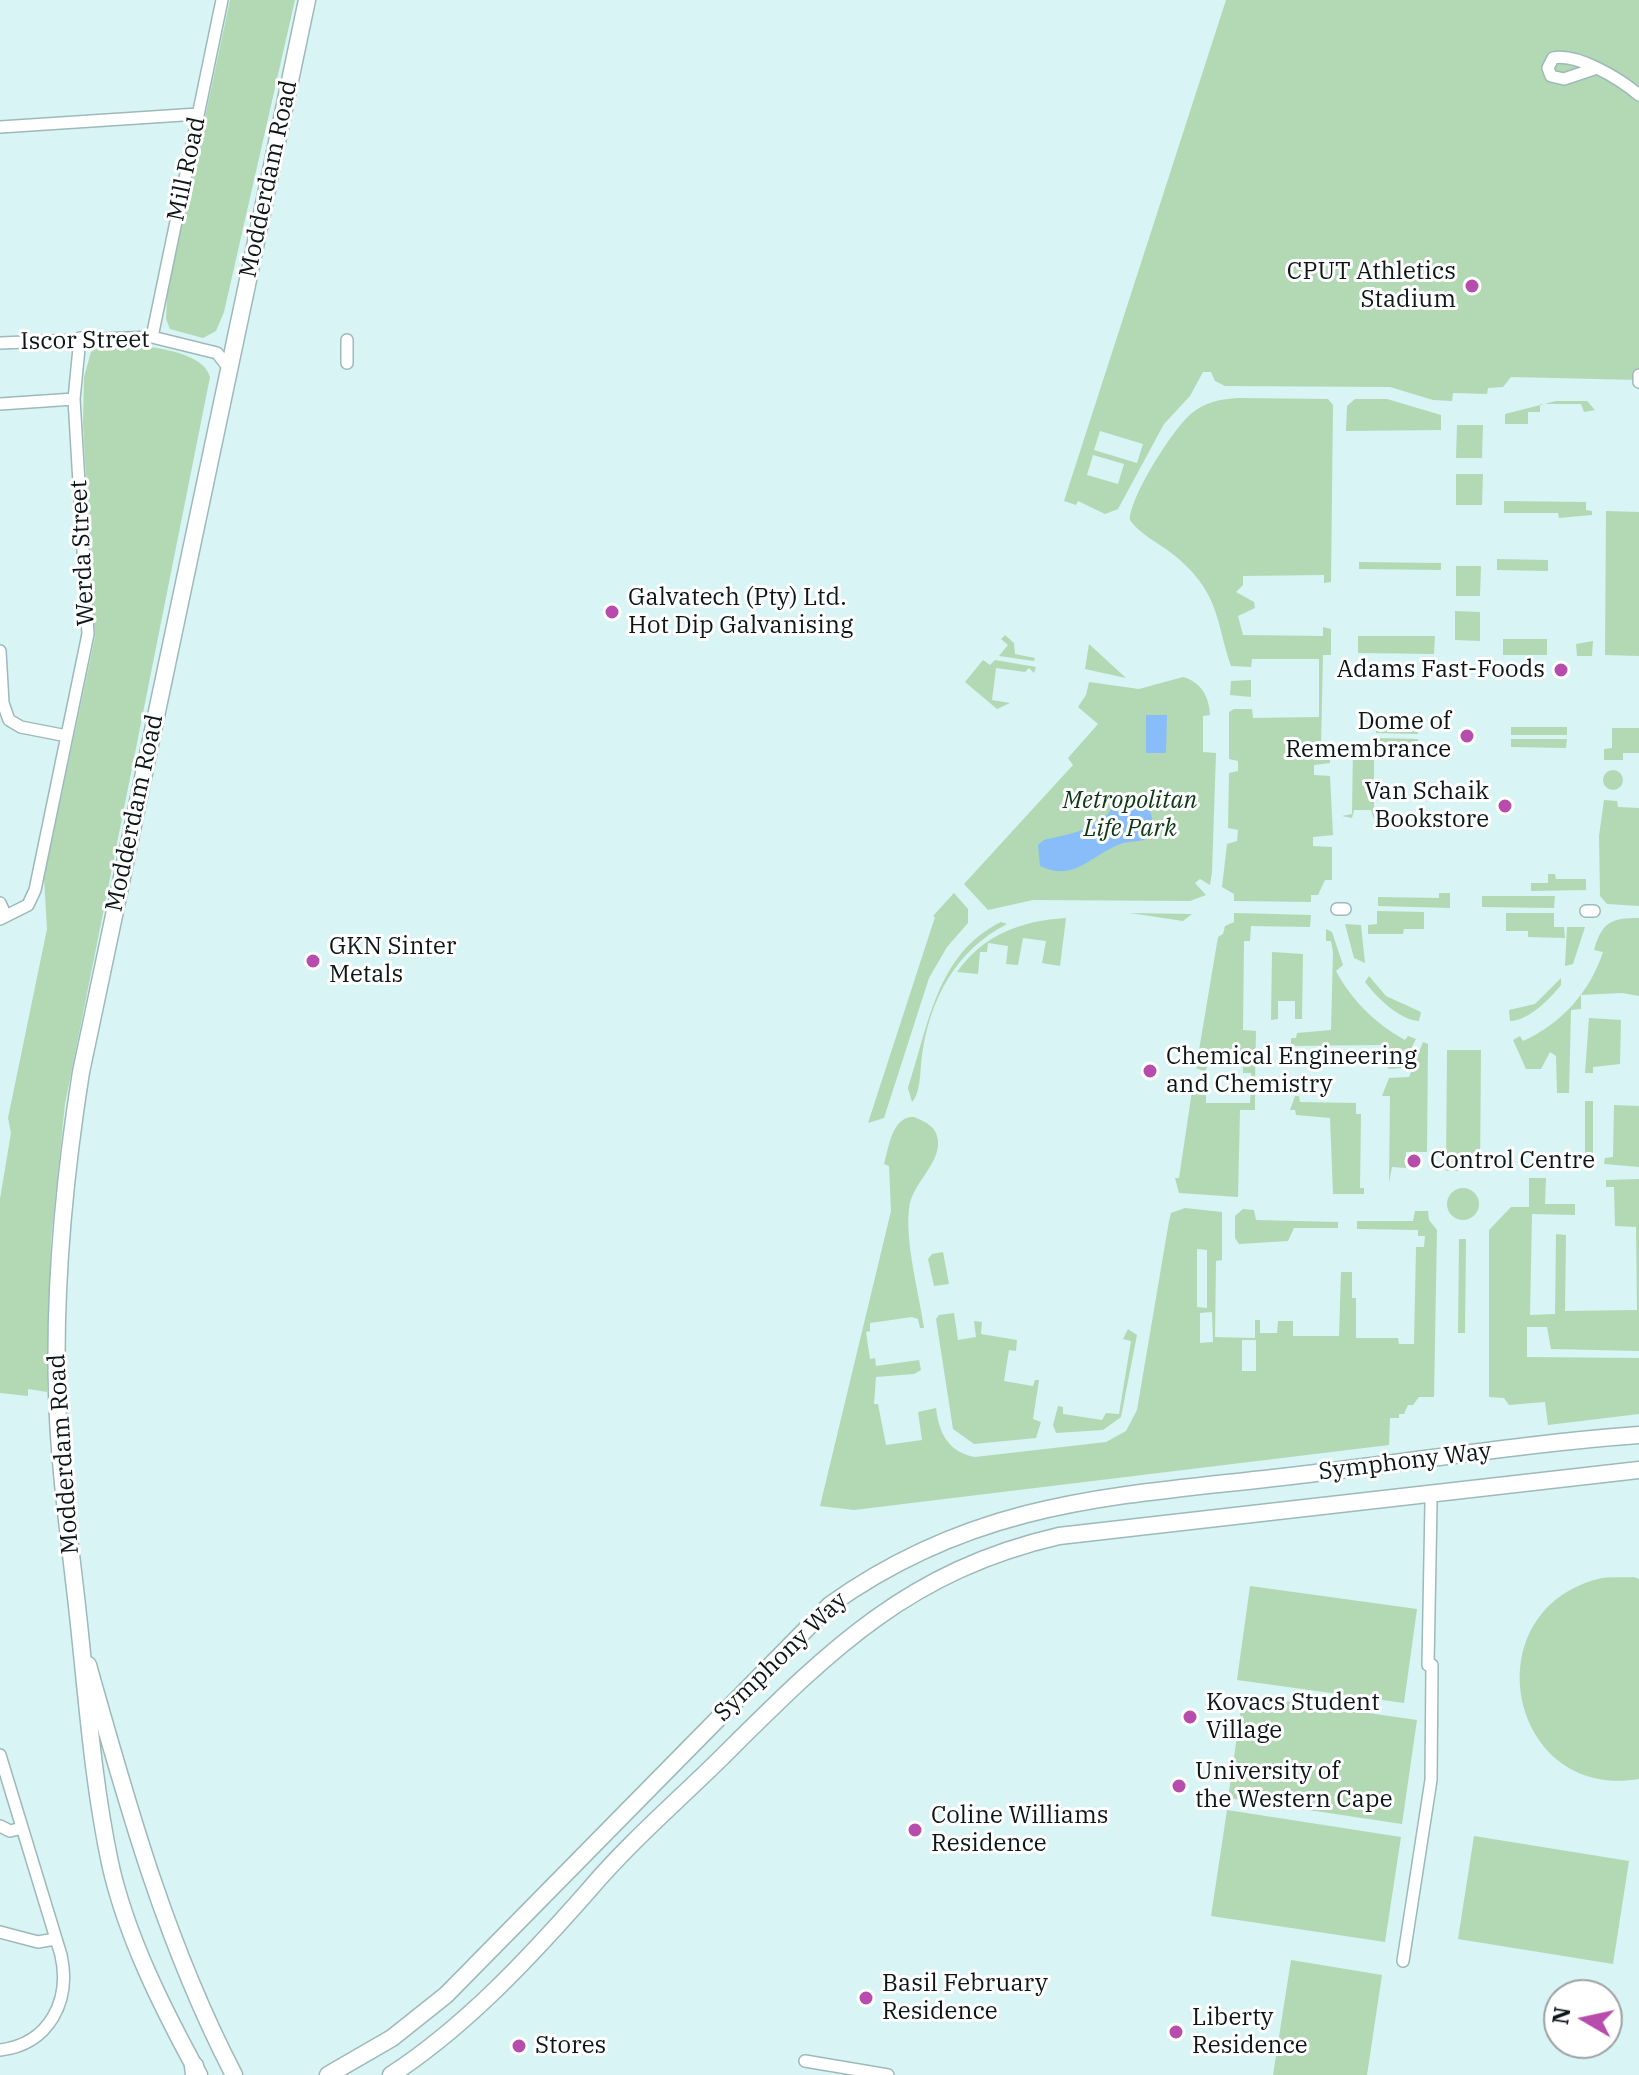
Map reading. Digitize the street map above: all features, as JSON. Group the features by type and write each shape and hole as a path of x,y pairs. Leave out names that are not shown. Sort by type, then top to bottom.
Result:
{"main road":[{"name":"Modderdam Road","path":"196,2072 142,1955 110,1864 85,1707 57,1395 62,1218 81,1072 307,0"},
{"name":"Symphony Way","path":"328,2075 392,2038 446,1995 830,1605 873,1574 912,1553 1009,1516 1091,1500 1639,1435"},
{"name":"Symphony Way","path":"391,2075 429,2047 518,1966 634,1843 833,1649 895,1603 949,1573 1000,1551 1059,1536 1639,1470"},
{"name":"Modderdam Road","path":"80,1637 108,1745 157,1902 200,2006 234,2075"}],"street":[{"name":"Mill Road","path":"152,337 222,0"},
{"path":"1594,69 1639,95"},
{"path":"0,127 198,114"},
{"name":"Iscor Street","path":"0,343 152,337 217,353"},
{"name":"Werda Street","path":"3,918 28,905 38,878 88,634 74,399 80,338"},
{"path":"347,340 347,363"},
{"path":"228,367 217,353 233,344"},
{"path":"1639,375 1639,382"},
{"path":"0,404 74,399"},
{"path":"0,651 3,703 9,720 21,727 67,736"},
{"path":"0,903 3,918"},
{"path":"1403,1961 1431,1780 1432,1665 1428,1665 1431,1503"},
{"path":"0,1755 65,1981 58,2010 38,2035 0,2050"},
{"path":"0,1826 10,1831 22,1828"},
{"path":"0,1932 38,1942 55,1939"},
{"path":"805,2061 888,2075"}],"green space":[{"path":"230,0 295,0 224,312 216,331 203,338 170,329 166,319 167,296"},
{"path":"1226,0 1639,0 1639,380 1511,377 1503,387 1488,388 1487,394 1453,393 1452,401 1433,400 1390,387 1225,386 1215,381 1211,372 1203,372 1190,396 1164,424 1118,509 1105,514 1078,501 1076,505 1064,501","holes":["1100,431 1143,444 1137,463 1094,450","1093,455 1124,464 1118,484 1087,475"]},
{"path":"100,345 169,350 196,360 210,377 65,1104 51,1240 47,1392 28,1389 28,1396 0,1393 0,1199 11,1133 8,1118 47,929 44,878 95,637 83,425 84,377 91,352"},
{"path":"1238,398 1328,399 1333,405 1331,582 1324,583 1324,575 1243,576 1243,585 1236,592 1254,602 1255,608 1238,616 1243,635 1323,636 1323,627 1331,629 1331,655 1323,655 1321,745 1330,746 1330,763 1314,765 1314,775 1330,776 1333,835 1313,837 1313,846 1332,847 1332,880 1325,880 1318,895 1311,895 1311,902 1234,901 1234,894 1222,887 1227,844 1237,841 1238,830 1228,828 1229,773 1238,771 1238,761 1229,759 1229,712 1252,709 1253,718 1319,717 1319,659 1252,659 1251,667 1231,666 1215,610 1203,586 1180,560 1130,520 1144,480 1184,421 1208,404"},
{"path":"1355,399 1387,399 1441,415 1441,430 1346,431 1347,406"},
{"path":"1587,401 1595,410 1584,412 1581,404 1544,404"},
{"path":"1540,405 1540,412 1528,412 1528,424 1505,424 1505,414"},
{"path":"1457,425 1483,425 1482,458 1456,458"},
{"path":"1456,474 1483,474 1482,505 1456,505"},
{"path":"1504,501 1586,502 1586,510 1592,511 1592,515 1559,518 1558,513 1504,513"},
{"path":"1606,511 1639,512 1639,656 1605,655"},
{"path":"1497,559 1548,560 1548,571 1497,570"},
{"path":"1359,562 1441,563 1441,570 1359,569"},
{"path":"1456,566 1481,566 1480,596 1456,596"},
{"path":"1455,611 1480,612 1480,641 1455,640"},
{"path":"1005,635 1014,643 1015,654 1035,658 1034,661 999,656 1008,645 1001,639"},
{"path":"1358,636 1435,636 1434,654 1358,653"},
{"path":"1503,639 1547,639 1547,655 1503,655"},
{"path":"1593,641 1592,656 1577,656 1576,644"},
{"path":"1089,644 1126,678 1085,669"},
{"path":"983,660 990,665 995,660 1036,667 1034,673 1029,668 1025,672 996,668 992,700 1010,703 997,709 965,682"},
{"name":"Metropolitan Life Park","path":"1183,677 1195,682 1206,696 1210,715 1203,716 1203,752 1216,753 1210,885 1200,879 1195,883 1206,895 1190,901 1033,900 988,910 964,884 1073,765 1068,758 1098,724 1078,707 1086,695 1089,682 1139,689"},
{"path":"1251,680 1251,697 1230,695 1231,681"},
{"path":"1376,725 1418,725 1418,734 1376,733"},
{"path":"1511,727 1567,727 1567,735 1511,735"},
{"path":"1612,728 1639,728 1639,753 1623,753 1623,760 1604,760 1604,749 1612,748"},
{"path":"1376,738 1418,739 1418,746 1376,746"},
{"path":"1511,739 1567,739 1566,748 1511,747"},
{"path":"1353,746 1374,747 1374,819 1371,810 1354,810 1352,818 1342,816 1352,814"},
{"path":"1613,770 1620,773 1623,780 1620,787 1613,790 1606,787 1603,780 1606,773"},
{"path":"1604,800 1617,801 1618,807 1639,808 1639,906 1607,904 1600,896 1599,836"},
{"path":"1548,874 1555,874 1556,879 1586,879 1586,890 1531,891 1531,883 1548,883"},
{"path":"954,893 968,909 968,923 947,947 929,978 884,1118 868,1123 933,916"},
{"path":"1439,893 1450,893 1450,908 1378,906 1378,897 1439,898"},
{"path":"1482,896 1555,896 1554,908 1482,907"},
{"path":"1377,911 1424,912 1424,929 1404,929 1403,934 1368,934 1368,925 1377,924"},
{"path":"1130,913 1190,914 1192,914 1183,921"},
{"path":"1234,913 1311,915 1310,927 1251,926 1250,941 1244,941 1243,1030 1256,1031 1255,1081 1252,1081 1251,1073 1243,1073 1243,1064 1207,1063 1206,1072 1196,1068 1218,937 1223,934 1225,926 1234,922"},
{"path":"1506,913 1554,913 1554,927 1564,927 1565,938 1528,937 1528,931 1506,931"},
{"path":"1066,918 1060,966 1042,963 1046,941 1023,938 1018,965 1006,964 1008,946 988,943 987,952 980,952 978,974 957,972 979,948 1005,932 1034,922"},
{"path":"1639,918 1639,996 1622,993 1581,995 1581,1009 1571,1010 1569,1093 1557,1093 1556,1056 1550,1052 1541,1069 1526,1069 1513,1040 1520,1036 1523,1041 1550,1026 1582,993 1603,952 1594,950 1604,928 1621,919"},
{"path":"1001,922 1007,924 973,948 948,978 939,996 926,1034 919,1087 912,1102 908,1088 930,1016 938,993 962,953 979,936"},
{"path":"1345,924 1361,925 1365,963 1354,958"},
{"path":"1567,927 1585,927 1573,964 1565,966"},
{"path":"1326,929 1332,932 1343,965 1336,971 1357,1002 1374,1019 1405,1040 1408,1036 1416,1039 1401,1068 1389,1069 1386,1065 1387,1045 1291,1046 1291,1038 1296,1038 1297,1033 1331,1030 1333,952 1331,941 1326,941"},
{"path":"1272,952 1303,954 1302,1019 1295,1019 1295,1001 1278,1001 1278,1019 1271,1020"},
{"path":"1369,976 1386,996 1421,1012 1419,1021 1404,1017 1382,1001 1365,982"},
{"path":"1561,978 1561,985 1538,1008 1510,1021 1509,1010 1535,1004"},
{"path":"1589,1018 1621,1020 1620,1064 1593,1067 1593,1073 1585,1073"},
{"path":"1423,1042 1428,1044 1427,1152 1406,1152 1406,1168 1392,1167 1389,1183 1390,1096 1382,1096 1389,1078 1409,1077"},
{"path":"1447,1050 1481,1050 1480,1171 1446,1171"},
{"path":"1251,1086 1255,1086 1255,1110 1240,1110 1238,1197 1179,1193 1175,1178 1179,1178 1192,1091 1206,1089 1206,1103 1250,1103"},
{"path":"1295,1096 1299,1096 1300,1102 1356,1103 1356,1114 1361,1114 1360,1188 1364,1188 1364,1194 1333,1194 1330,1118 1296,1115 1295,1110 1290,1110"},
{"path":"1585,1101 1593,1101 1593,1168 1585,1168"},
{"path":"1614,1105 1639,1106 1639,1167 1604,1164 1605,1158 1613,1157"},
{"path":"914,1117 930,1126 936,1132 938,1141 935,1158 911,1200 908,1222 924,1328 920,1328 918,1319 912,1317 870,1323 870,1331 866,1332 870,1359 875,1358 876,1366 919,1360 921,1370 914,1374 876,1377 874,1404 878,1404 886,1445 922,1440 918,1412 936,1408 946,1440 958,1451 975,1457 1106,1442 1126,1431 1137,1410 1171,1213 1185,1208 1222,1212 1222,1260 1216,1261 1215,1337 1255,1338 1255,1320 1260,1320 1260,1333 1277,1333 1278,1321 1293,1321 1293,1336 1339,1336 1341,1272 1352,1272 1352,1298 1356,1298 1356,1338 1398,1338 1399,1344 1414,1344 1416,1247 1424,1247 1425,1236 1418,1236 1418,1230 1357,1229 1357,1221 1413,1221 1415,1211 1428,1211 1429,1220 1437,1230 1434,1397 1419,1397 1413,1405 1408,1405 1404,1414 1399,1414 1399,1418 1390,1418 1389,1445 854,1510 820,1506 891,1211 889,1166 884,1164 896,1127 907,1118","holes":["1197,1249 1207,1250 1207,1308 1197,1307","1212,1312 1213,1342 1200,1343 1200,1313","1242,1340 1256,1340 1256,1371 1242,1371"]},
{"path":"1529,1178 1546,1178 1545,1204 1575,1204 1575,1215 1532,1214 1530,1315 1555,1314 1556,1234 1566,1235 1565,1311 1637,1310 1636,1227 1615,1226 1614,1187 1606,1187 1606,1180 1639,1179 1639,1351 1551,1349 1547,1327 1527,1327 1527,1357 1639,1358 1639,1414 1548,1425 1545,1402 1509,1405 1504,1398 1489,1397 1489,1230 1511,1207 1529,1207"},
{"path":"1463,1188 1474,1193 1479,1204 1474,1215 1463,1220 1452,1215 1447,1204 1452,1193"},
{"path":"1243,1209 1254,1210 1256,1220 1338,1222 1338,1228 1294,1228 1288,1241 1239,1244 1235,1238 1235,1216"},
{"path":"1459,1239 1466,1239 1465,1333 1458,1333"},
{"path":"943,1252 949,1284 934,1286 928,1259 932,1254"},
{"path":"954,1313 958,1340 976,1337 974,1321 982,1322 981,1334 1017,1340 1016,1351 1009,1350 1004,1381 1033,1386 1035,1380 1039,1380 1033,1419 1041,1422 1036,1438 974,1444 953,1429 936,1319 939,1315"},
{"path":"1128,1329 1137,1335 1121,1417 1103,1430 1056,1433 1053,1425 1058,1406 1063,1407 1063,1414 1102,1420 1106,1413 1119,1414 1131,1341 1123,1339"},
{"path":"1598,1579 1639,1579 1639,1779 1595,1778 1560,1762 1535,1734 1522,1700 1521,1663 1533,1627 1558,1598"},
{"path":"1250,1586 1417,1609 1404,1703 1237,1680"},
{"path":"1243,1695 1417,1720 1402,1824 1228,1798"},
{"path":"1227,1810 1401,1837 1385,1942 1211,1916"},
{"path":"1474,1836 1629,1861 1613,1964 1458,1939"},
{"path":"1291,1960 1382,1975 1367,2075 1273,2075"}],"water":[{"path":"1146,715 1167,715 1166,753 1146,753"},
{"path":"1126,797 1143,799 1149,809 1152,825 1144,840 1118,845 1072,870 1052,870 1040,866 1038,845 1044,840 1090,827"}],"place":[{"name":"CPUT Athletics Stadium","path":"1472,286"},
{"name":"Galvatech (Pty) Ltd. Hot Dip Galvanising","path":"612,612"},
{"name":"Adams Fast-Foods","path":"1561,670"},
{"name":"Dome of Remembrance","path":"1467,736"},
{"name":"Van Schaik Bookstore","path":"1505,806"},
{"name":"GKN Sinter Metals","path":"313,961"},
{"name":"Chemical Engineering and Chemistry","path":"1150,1071"},
{"name":"Control Centre","path":"1414,1161"},
{"name":"Kovacs Student Village","path":"1190,1717"},
{"name":"University of the Western Cape","path":"1179,1786"},
{"name":"Coline Williams Residence","path":"915,1830"},
{"name":"Basil February Residence","path":"866,1998"},
{"name":"Liberty Residence","path":"1176,2032"},
{"name":"Stores","path":"519,2046"}]}
